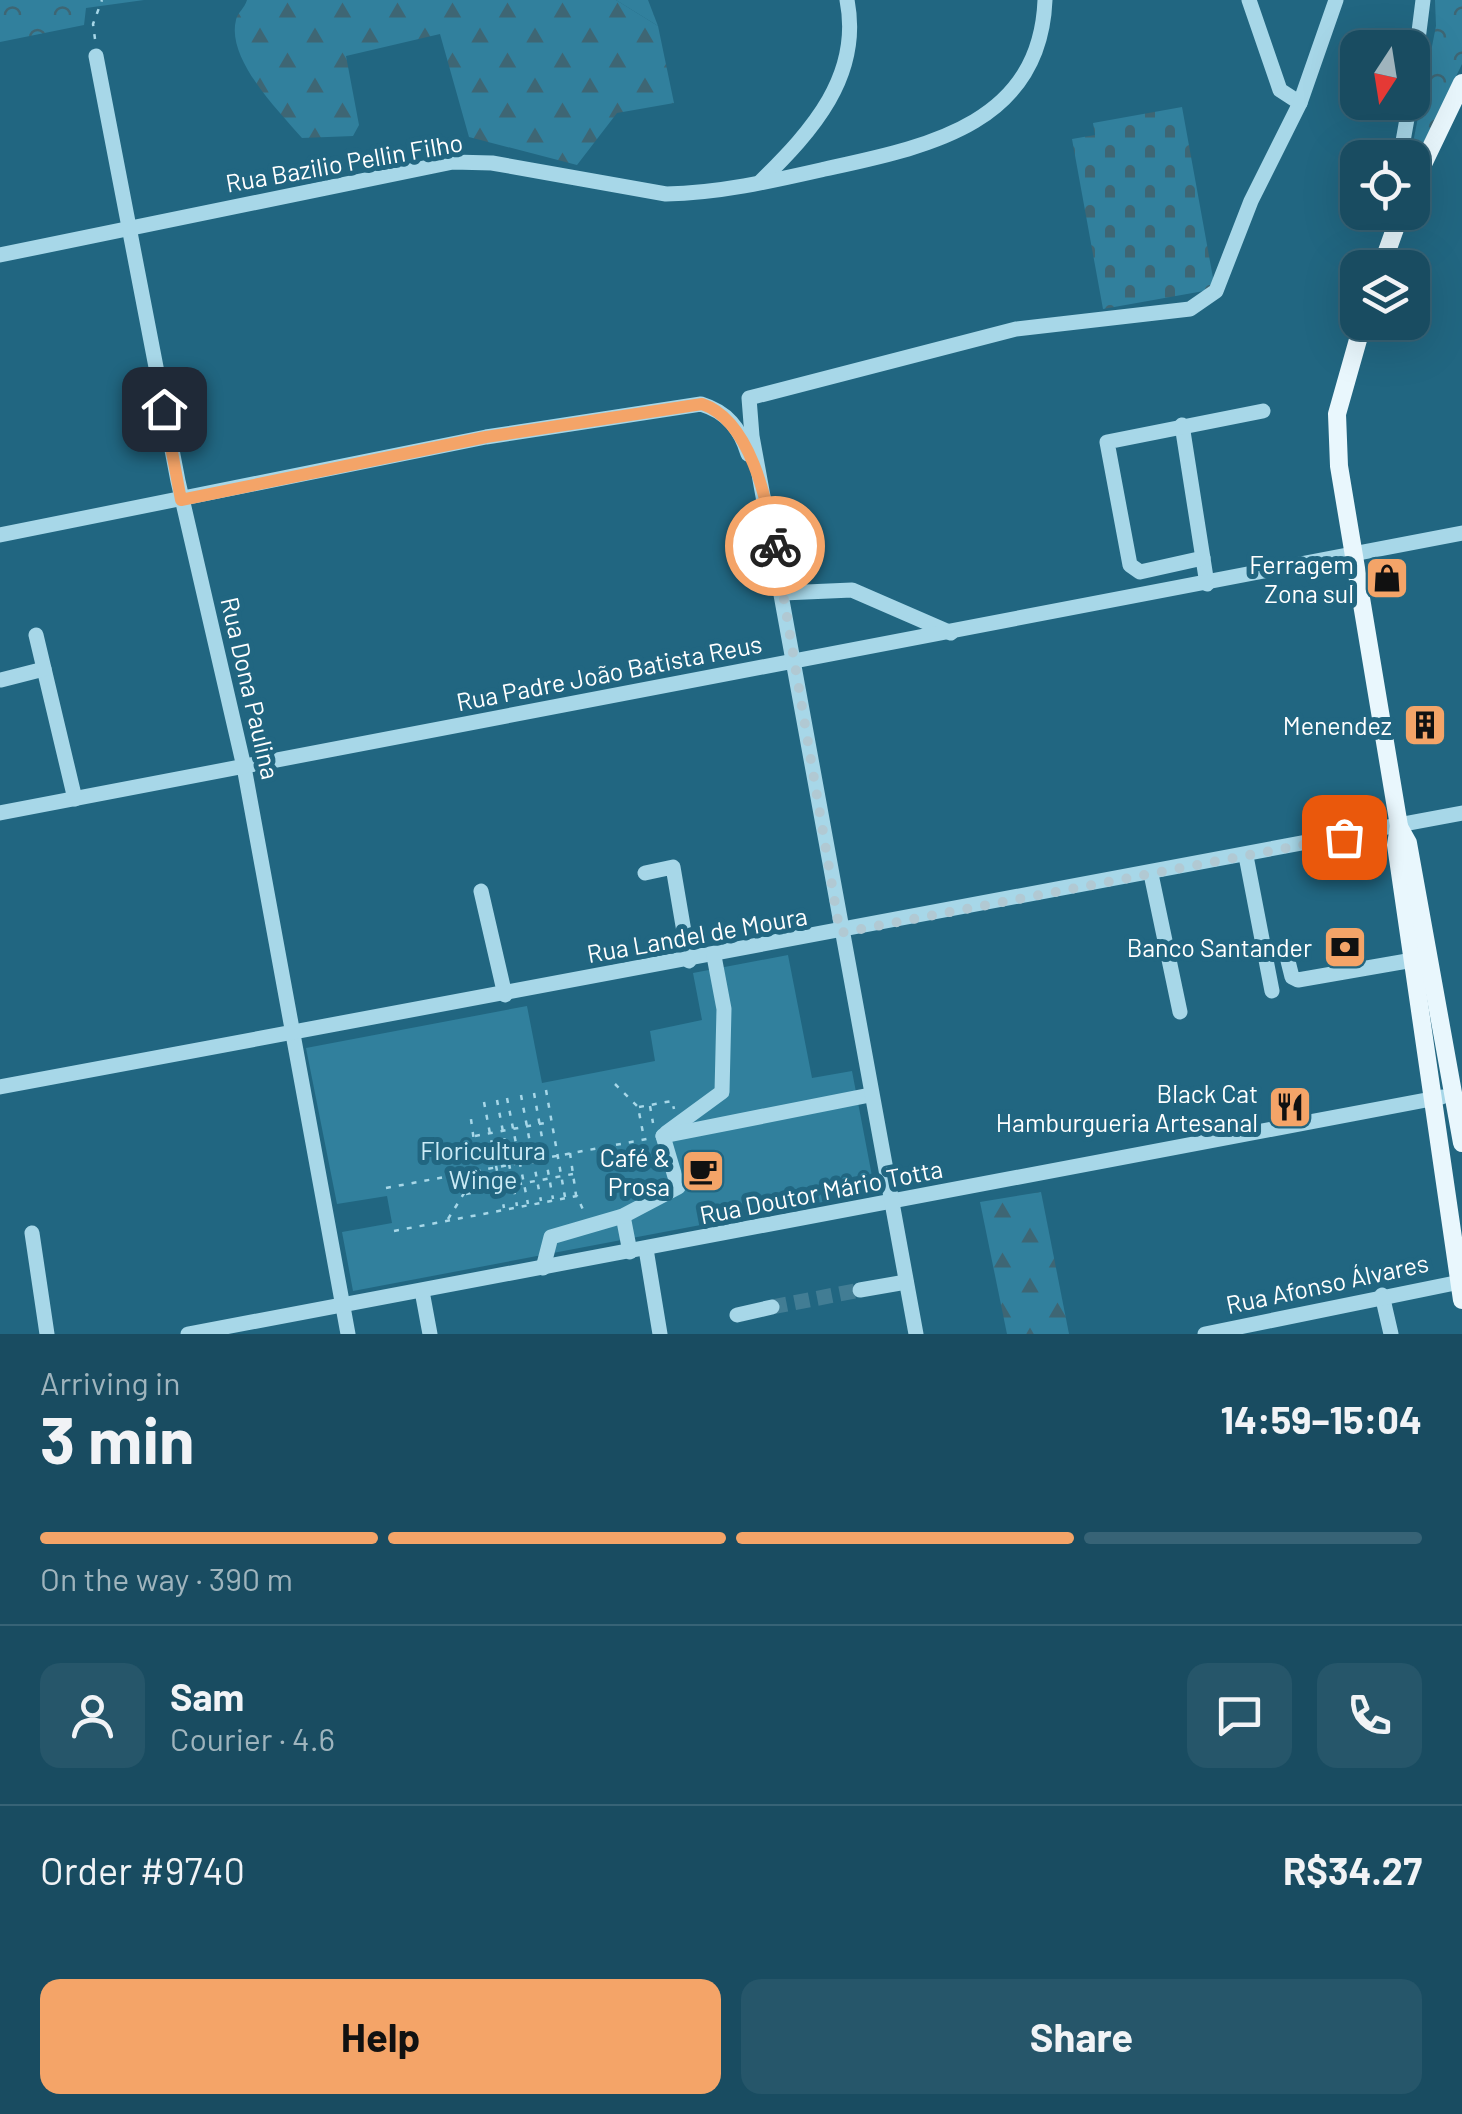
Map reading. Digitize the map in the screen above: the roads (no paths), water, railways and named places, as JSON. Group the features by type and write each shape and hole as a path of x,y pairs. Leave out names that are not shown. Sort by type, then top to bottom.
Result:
{"main road":[{"path":"1430,150 1462,83"},
{"path":"1358,340 1338,414 1339,466 1399,826 1396,845 1461,1288"},
{"path":"1399,826 1408,843 1458,1094 1462,1143"}],"street":[{"path":"758,184 800,141 842,80 852,47 847,0"},
{"name":"Rua Bazilio Pellin Filho","path":"0,255 452,162 492,162 666,194 758,184 921,148 984,116 1006,99 1032,64 1045,0"},
{"path":"1249,0 1280,90 1300,103"},
{"path":"916,1334 840,933 768,508 752,436 749,398 1016,329 1190,309 1206,301 1216,292 1251,202 1300,103 1336,0"},
{"path":"1419,30 1423,0"},
{"name":"Rua Dona Paulina","path":"96,56 181,500 244,766 348,1334"},
{"path":"0,535 486,437 702,404 718,409 743,438 768,508"},
{"path":"1203,558 1134,570 1107,449 1109,440 1263,411"},
{"path":"1182,425 1207,584"},
{"name":"Rua Padre João Batista Reus","path":"0,813 1462,533"},
{"path":"783,593 852,590 951,632"},
{"path":"36,635 75,798"},
{"path":"1,680 44,669"},
{"name":"Rua Landel de Moura","path":"0,1087 1462,814"},
{"path":"1246,856 1272,991"},
{"path":"645,873 673,867 689,961"},
{"path":"1151,874 1180,1012"},
{"path":"480,891 505,995"},
{"path":"670,1130 722,1092 724,1009 714,956"},
{"path":"1288,961 1292,977 1298,980 1412,960"},
{"name":"Rua Doutor Mário Totta","path":"188,1334 1458,1094"},
{"path":"670,1130 870,1095"},
{"path":"543,1268 551,1237 623,1216 678,1187 670,1130"},
{"path":"623,1216 638,1250 660,1334"},
{"path":"32,1234 47,1334"},
{"path":"860,1290 906,1282"},
{"name":"Rua Afonso Álvares","path":"1205,1334 1382,1295 1461,1288"},
{"path":"422,1291 430,1334"},
{"path":"1382,1295 1391,1334"},
{"path":"737,1315 772,1307"}],"tunnel":[{"path":"772,1307 860,1290"}],"place":[{"name":"Ferragem Zona sul","path":"1387,578"},
{"name":"Menendez","path":"1425,725"},
{"name":"Banco Santander","path":"1345,947"},
{"name":"Black Cat Hamburgueria Artesanal","path":"1290,1107"},
{"name":"Café & Prosa","path":"703,1171"}],"park label":[{"name":"Floricultura Winge","path":"483,1164"}]}
